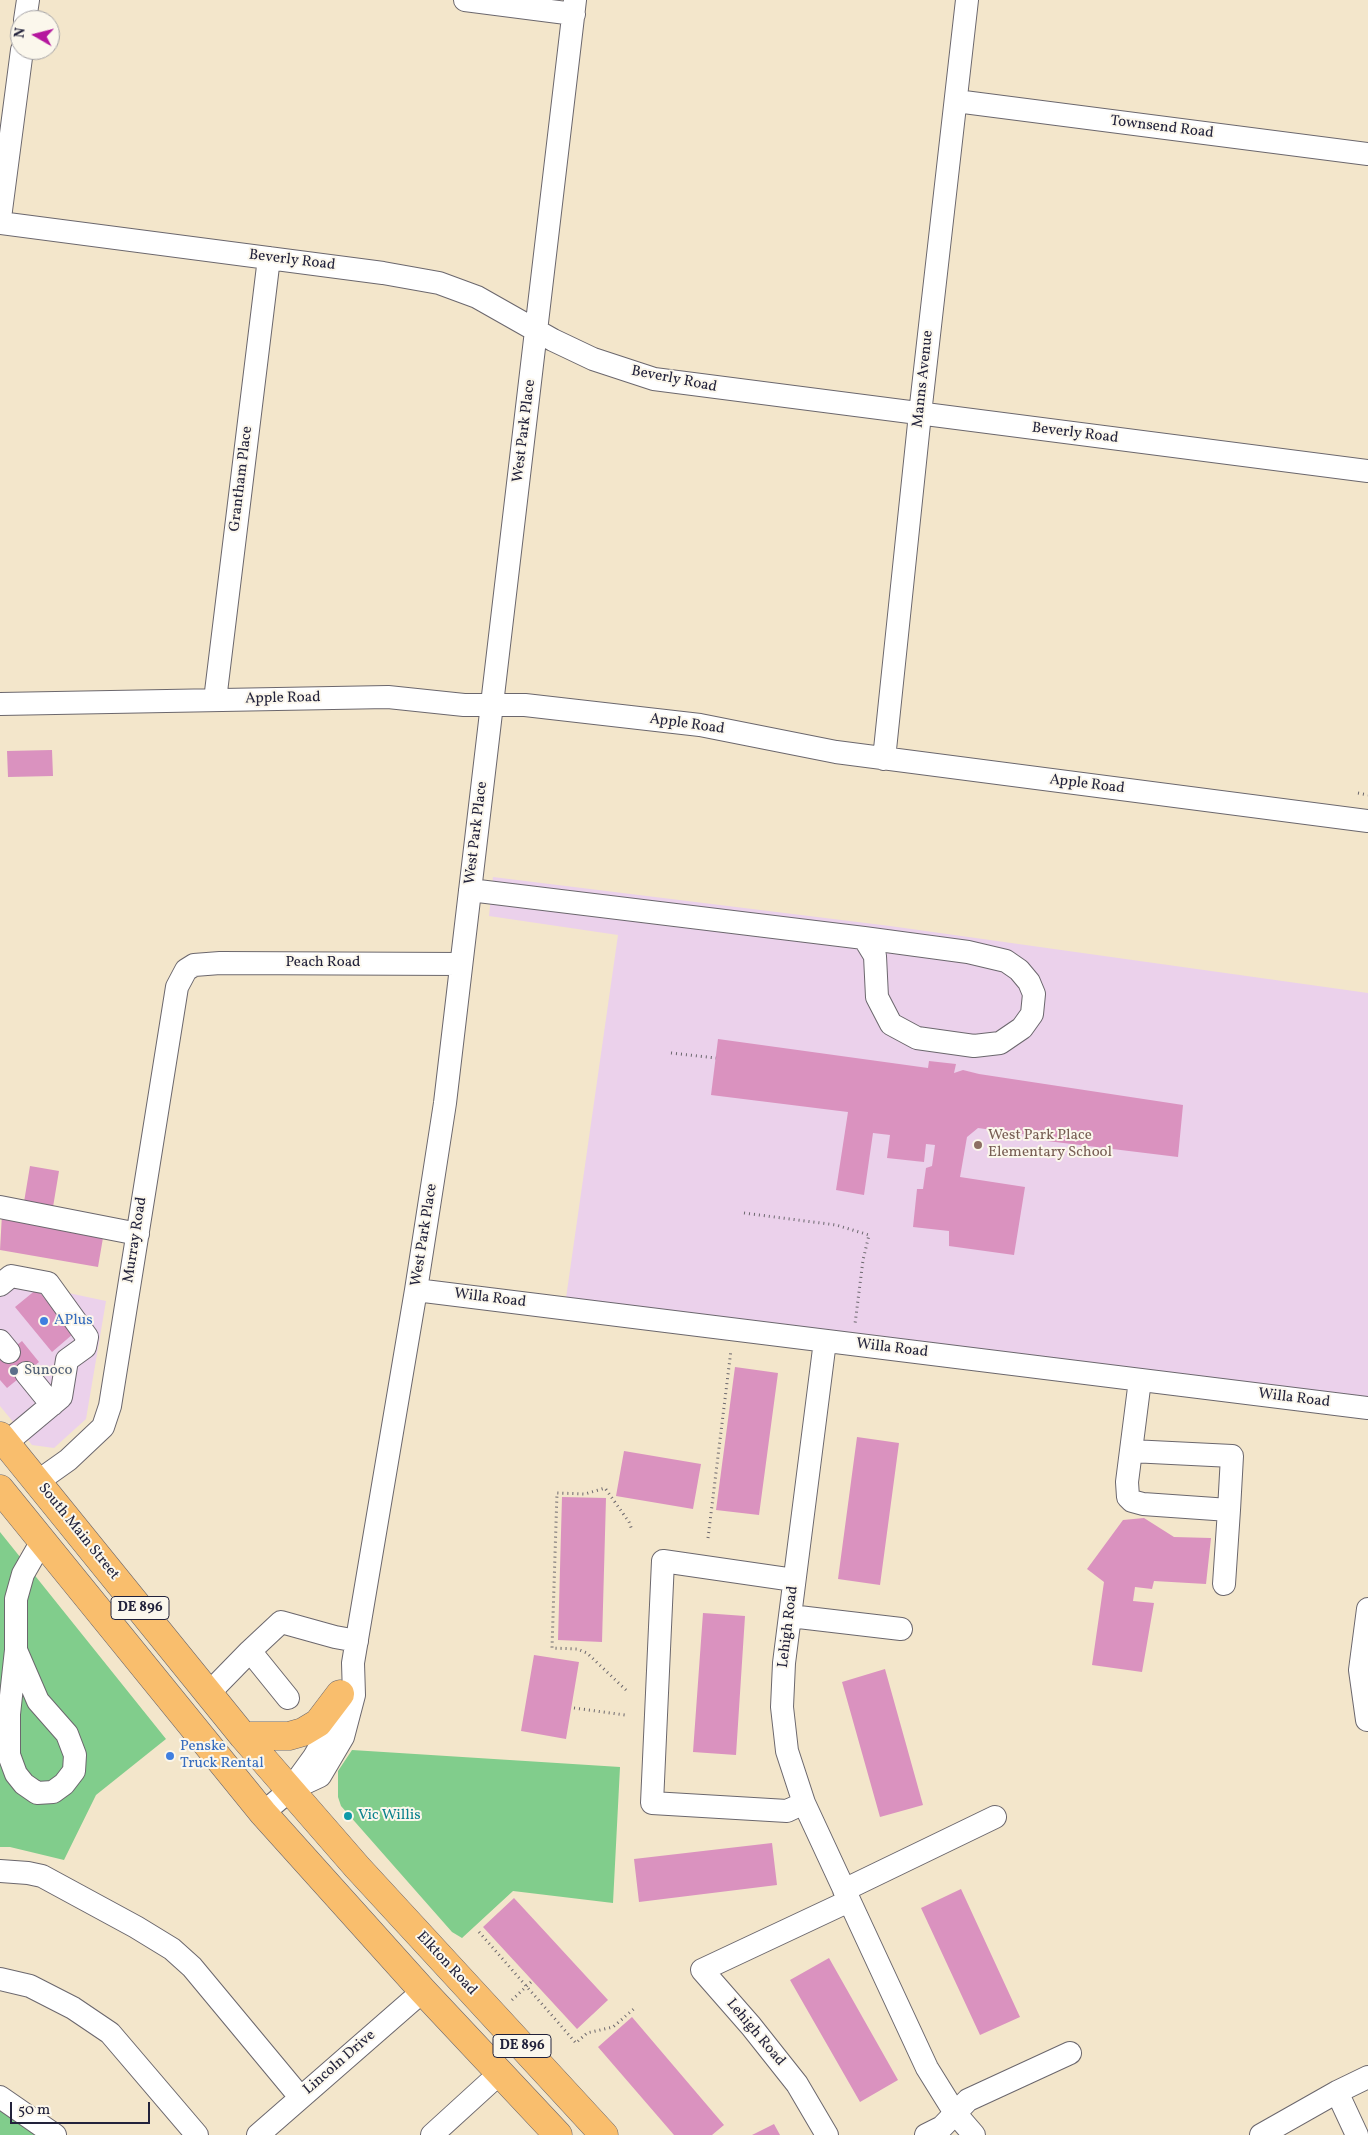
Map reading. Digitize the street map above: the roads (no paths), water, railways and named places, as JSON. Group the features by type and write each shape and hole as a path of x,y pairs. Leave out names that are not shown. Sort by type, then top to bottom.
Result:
{"main road":[{"name":"South Main Street","path":"3,1440 243,1736 290,1790"},
{"name":"DE 896","path":"0,1489 263,1813 423,1991 558,2135"},
{"path":"243,1736 289,1736 304,1732 318,1722 340,1694"},
{"name":"Elkton Road","path":"290,1790 357,1867 604,2135"}],"street":[{"path":"465,0 575,7"},
{"name":"Manns Avenue","path":"884,758 920,414 967,0"},
{"name":"West Park Place","path":"290,1790 320,1776 343,1737 354,1695 353,1663 416,1290 445,1103 575,7"},
{"path":"0,218 21,60"},
{"name":"Townsend Road","path":"956,101 1368,154"},
{"name":"Beverly Road","path":"0,222 383,273 439,283 477,297 593,359 654,379 1368,471"},
{"name":"Grantham Place","path":"215,700 269,258"},
{"name":"Apple Road","path":"0,704 388,697 464,705 525,705 700,725 778,742 884,758 1368,821"},
{"path":"470,890 864,938 968,952 1006,961 1019,970 1029,982 1034,994 1032,1014 1022,1028 1000,1044 974,1046 917,1038 892,1024 877,997 875,956 864,938"},
{"name":"Peach Road","path":"186,970 194,965 220,963 461,964"},
{"name":"Murray Road","path":"37,1482 68,1460 103,1426 110,1406 177,987 186,970"},
{"path":"0,1207 138,1234"},
{"path":"0,1285 11,1276 48,1283 87,1337 85,1347 67,1360 61,1397 3,1440"},
{"name":"Willa Road","path":"416,1290 1368,1408"},
{"name":"Lehigh Road","path":"825,1341 784,1663 782,1707 787,1751 804,1803 927,2068 955,2113 974,2135"},
{"path":"26,1373 52,1405"},
{"path":"1140,1380 1127,1482 1128,1497 1132,1501 1143,1504 1229,1510"},
{"path":"1131,1450 1232,1456 1224,1584"},
{"path":"16,1650 38,1701 67,1734 75,1755 74,1772 64,1784 52,1792 37,1793 24,1784 16,1774 9,1755 9,1714 16,1650 16,1599 23,1574 42,1541"},
{"path":"794,1580 663,1560 652,1804 788,1811 804,1803"},
{"path":"1367,1720 1360,1670 1368,1609"},
{"path":"790,1616 901,1629"},
{"path":"209,1693 250,1651 282,1622 335,1637 357,1641"},
{"path":"250,1651 288,1698"},
{"name":"West Park Place","path":"263,1813 290,1790 314,1757 328,1732 340,1694 353,1663"},
{"path":"847,1896 995,1817"},
{"path":"0,1871 42,1876 136,1927 172,1949 192,1967 300,2098"},
{"name":"Lehigh Road","path":"827,2135 798,2084 752,2026 702,1970 847,1896"},
{"path":"0,1979 30,1986 73,2008 110,2033 197,2135"},
{"name":"Lincoln Drive","path":"258,2135 423,1991"},
{"path":"926,2135 942,2126 968,2100 1070,2054"},
{"path":"432,2135 500,2073"},
{"path":"1261,2135 1337,2092 1368,2077"},
{"path":"1337,2092 1357,2135"},
{"path":"0,2097 55,2135"}],"place":[{"name":"West Park Place Elementary School","path":"978,1145"},
{"name":"APlus","path":"44,1321"},
{"name":"Sunoco","path":"14,1371"},
{"name":"Penske Truck Rental","path":"170,1756"},
{"name":"Vic Willis","path":"348,1816"}]}
